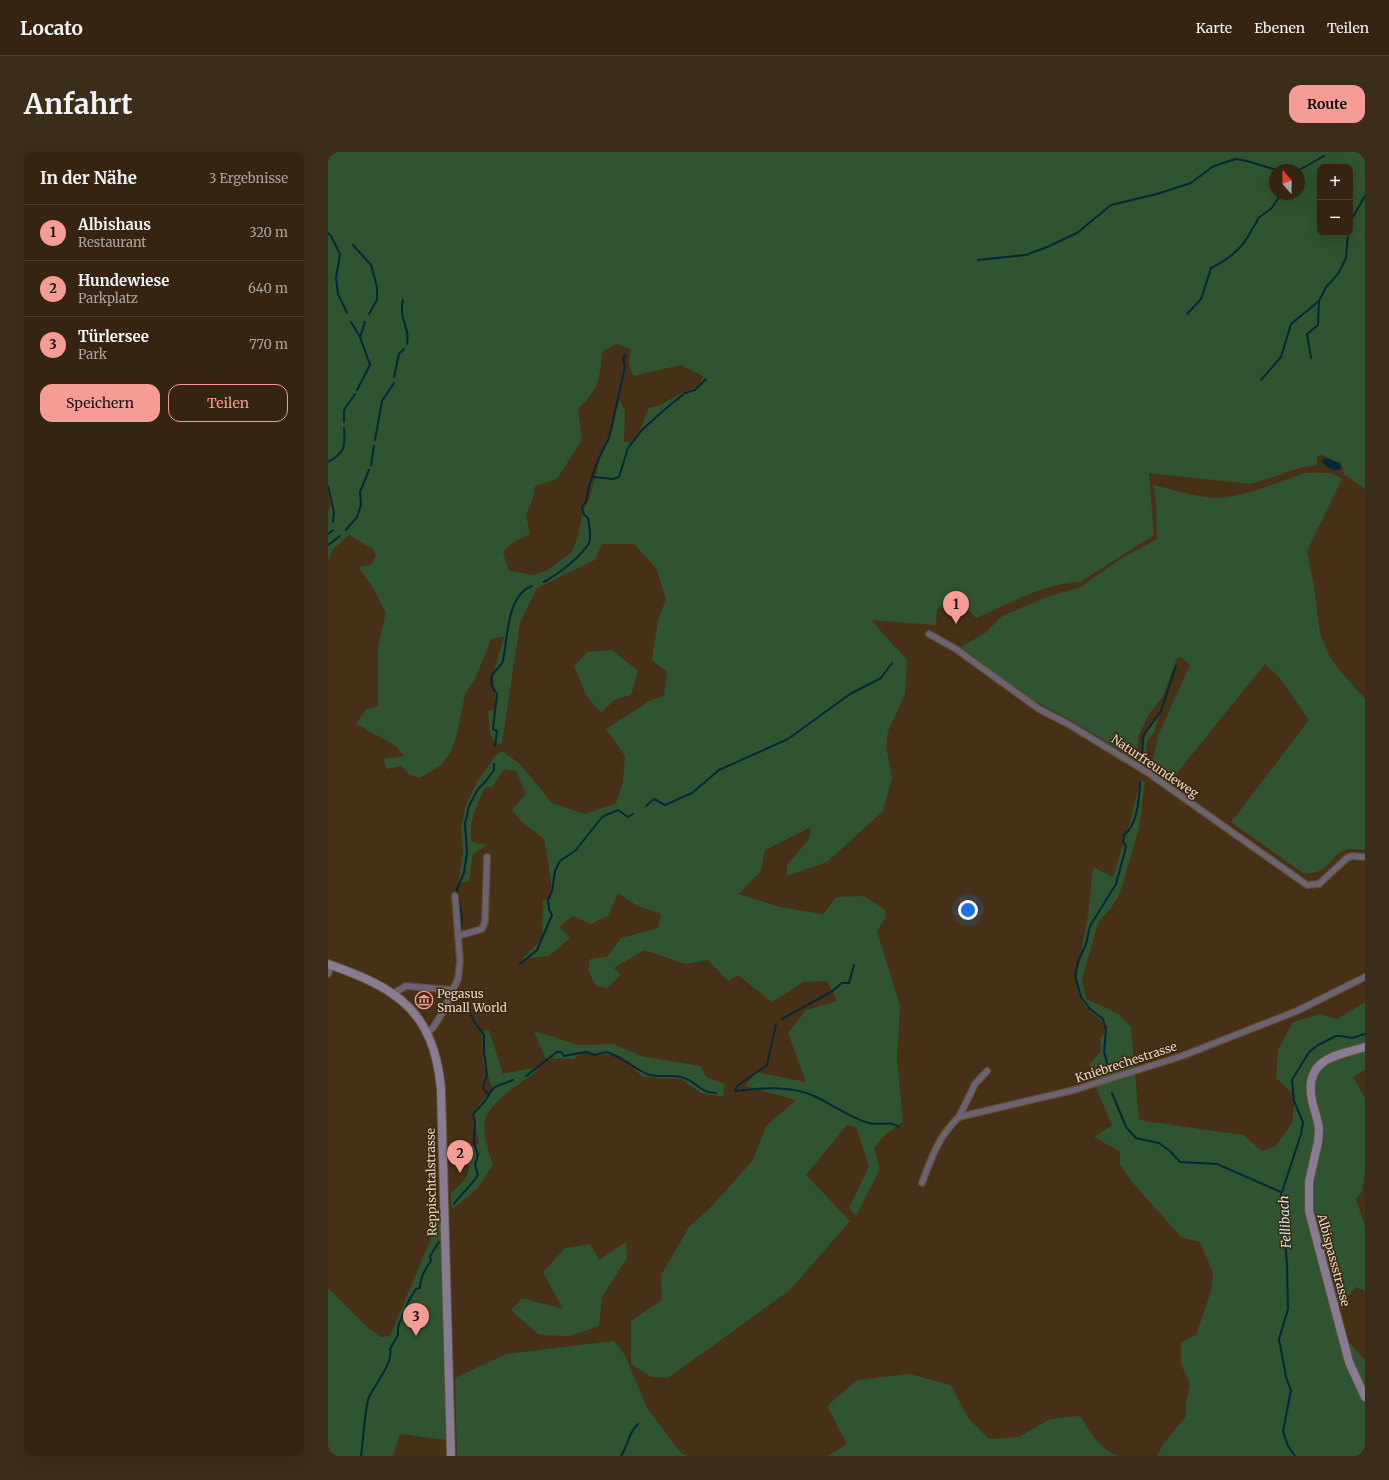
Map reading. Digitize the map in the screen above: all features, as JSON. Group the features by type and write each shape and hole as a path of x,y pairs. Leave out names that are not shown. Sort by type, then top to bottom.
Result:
{"main road":[{"name":"Reppischtalstrasse","path":"330,964 368,979 394,993 413,1011 427,1032 436,1056 441,1089 451,1456"},
{"name":"Albispassstrasse","path":"1365,1047 1333,1056 1324,1061 1315,1072 1311,1082 1311,1094 1318,1126 1318,1142 1309,1182 1309,1211 1349,1362 1365,1397"}],"street":[{"name":"Naturfreundeweg","path":"929,634 956,649 1039,709 1068,724 1146,772 1307,885 1319,884 1347,858 1352,856 1365,857"},
{"path":"458,936 482,929 485,922 488,857"},
{"path":"427,1032 434,1028 458,979 460,962 458,912 455,896"},
{"path":"328,974 330,964"},
{"name":"Kniebrechestrasse","path":"959,1117 1074,1090 1182,1056 1297,1011 1365,977"},
{"path":"394,993 406,986 452,990"},
{"path":"922,1183 936,1146 946,1130 959,1117 975,1084 987,1071"}],"green space":[{"path":"328,152 1365,152 1365,489 1344,474 1341,463 1322,455 1317,457 1317,465 1303,467 1251,484 1149,473 1154,535 1080,582 1067,583 1040,590 976,618 958,598 937,609 936,625 871,620 907,660 905,694 888,731 886,746 892,778 883,811 827,862 787,876 787,865 809,839 811,827 765,850 761,871 739,894 780,907 823,914 836,897 864,896 885,910 886,917 877,931 900,1006 897,1060 903,1121 884,1136 874,1148 880,1169 856,1216 849,1208 869,1166 856,1127 847,1125 806,1175 850,1221 790,1290 668,1378 651,1377 631,1364 631,1321 662,1300 661,1275 689,1227 711,1207 753,1160 766,1126 796,1100 745,1086 756,1072 806,1082 788,1033 806,1010 837,1001 827,981 803,982 772,1002 738,975 728,981 708,960 685,964 644,950 614,968 621,975 607,988 596,986 588,970 590,959 607,957 621,938 658,928 661,914 636,905 618,893 608,916 591,924 573,916 559,927 570,938 549,956 522,959 542,939 543,900 551,899 551,880 544,839 521,821 512,810 526,794 516,771 504,769 493,786 485,788 472,821 472,842 487,845 473,854 469,881 458,884 463,852 461,828 466,805 477,782 495,756 502,751 520,764 552,803 585,814 616,803 623,782 625,756 606,729 651,700 664,696 667,672 652,660 658,620 666,599 656,568 634,544 602,544 595,560 537,588 520,623 502,744 495,743 490,733 488,711 496,709 493,674 504,637 491,639 476,677 465,694 457,735 450,753 441,765 420,778 409,775 402,766 387,769 383,759 404,756 396,746 356,724 366,709 378,706 378,647 386,613 372,586 358,567 371,565 376,555 373,549 349,535 332,550 328,560 328,512 331,506 328,493","holes":["616,344 631,349 629,363 633,376 681,365 703,376 699,386 660,405 649,408 634,443 624,442 625,410 619,400 609,442 603,447 589,500 583,510 578,536 572,552 548,570 533,575 509,571 503,552 515,541 530,534 526,515 533,498 535,486 557,479 582,440 578,409 591,395 597,384 602,352"]},
{"path":"1305,473 1329,474 1338,476 1342,479 1307,551 1314,586 1320,633 1329,655 1336,666 1365,699 1365,850 1349,849 1342,851 1337,854 1325,868 1312,873 1303,873 1231,822 1309,720 1279,677 1265,664 1168,784 1150,770 1159,733 1190,665 1181,657 1177,658 1163,696 1149,714 1138,737 1137,761 1081,726 1022,694 961,647 985,633 1002,616 1047,597 1081,587 1119,560 1157,539 1156,502 1153,485 1185,493 1217,498 1250,492"},
{"path":"612,650 638,671 631,695 614,700 601,713 586,695 574,666 587,652"},
{"path":"1161,709 1154,733 1147,741 1145,763 1141,764 1142,749 1146,735"},
{"path":"1140,780 1145,782 1139,828 1120,893 1111,908 1098,923 1082,980 1086,999 1119,1014 1131,1027 1139,1120 1243,1135 1262,1151 1276,1146 1292,1123 1295,1096 1276,1078 1278,1050 1293,1022 1320,1014 1337,1019 1365,1002 1365,1070 1353,1077 1365,1098 1365,1171 1362,1191 1356,1199 1365,1226 1365,1291 1356,1287 1336,1308 1344,1336 1365,1360 1365,1456 1157,1456 1163,1444 1186,1416 1186,1403 1190,1384 1181,1364 1181,1342 1196,1335 1211,1291 1213,1273 1200,1242 1181,1237 1131,1181 1120,1164 1120,1152 1094,1137 1112,1125 1094,1083 1089,1065 1101,1051 1100,1039 1108,1027 1086,1007 1079,996 1076,981 1088,915 1093,867 1113,877 1131,818"},
{"path":"489,1030 503,1074 532,1068 538,1070 501,1098 489,1111 486,1117 484,1129 493,1165 478,1188 454,1208 451,1206 451,1193 468,1174 469,1164 467,1148 479,1144 472,1113 493,1089 483,1063 482,1031"},
{"path":"534,1031 579,1045 614,1044 641,1056 701,1066 706,1077 725,1084 723,1097 701,1093 681,1079 643,1077 620,1056 584,1052 574,1059 545,1058"},
{"path":"436,1216 440,1216 446,1440 400,1434 393,1456 328,1456 328,1288 368,1328 381,1337 390,1336 434,1231"},
{"path":"626,1242 627,1258 602,1297 599,1326 570,1336 539,1335 511,1310 522,1298 563,1309 543,1272 565,1248 590,1244 599,1260"},
{"path":"614,1341 625,1355 647,1408 681,1453 688,1456 457,1456 455,1378 506,1354"},
{"path":"909,1374 951,1385 968,1418 989,1439 1019,1437 1050,1419 1080,1416 1096,1440 1106,1449 1119,1456 828,1456 847,1444 827,1406 857,1380"}],"water":[{"path":"1325,458 1340,463 1341,469 1335,470 1327,467 1322,461"}],"waterway":[{"path":"1305,167 1324,156"},
{"path":"978,260 1026,255 1047,247 1077,233 1111,205 1157,194 1191,183 1212,167 1226,162 1236,159 1269,168"},
{"path":"1353,217 1365,196"},
{"path":"1187,314 1201,299 1211,268 1229,257 1239,248 1248,237 1258,218 1271,209 1277,200"},
{"path":"328,233 340,254 336,278 338,294 347,313"},
{"path":"1261,380 1281,357 1291,324 1319,301 1326,287 1338,274 1346,258 1348,236"},
{"path":"353,245 371,265 377,287 377,300 369,314"},
{"path":"403,300 402,313 408,339 407,344"},
{"path":"1311,358 1307,334 1318,325 1319,301"},
{"path":"351,322 360,337 370,365 357,390"},
{"path":"360,337 365,322"},
{"path":"394,377 399,354 404,349"},
{"path":"544,582 569,565 581,554 589,543 590,534 588,518 584,515 582,507 586,502 589,486 598,460 609,438 625,367 623,358 626,355"},
{"path":"593,477 613,479 619,477 628,448 641,431 685,393 695,390 706,379"},
{"path":"375,440 382,401 394,383"},
{"path":"344,422 344,410 355,394"},
{"path":"328,462 338,455 343,448 344,428"},
{"path":"371,465 374,446"},
{"path":"346,530 357,517 361,505 360,492 369,470"},
{"path":"328,486 334,512 333,522"},
{"path":"328,534 333,530"},
{"path":"328,545 340,536"},
{"path":"495,746 497,731 493,729 497,694 492,686 491,678 493,673 503,661 511,612 519,596 532,586"},
{"path":"646,806 654,799 665,805 692,793 719,770 788,739 850,694 881,678 892,663"},
{"path":"1142,765 1143,736 1161,711 1176,666"},
{"path":"461,929 462,919 457,889 464,873 467,852 465,824 469,806 478,789 494,770 494,764"},
{"path":"1109,1070 1104,1052 1106,1030 1103,1019 1090,1009 1081,997 1075,975 1078,962 1086,944 1090,926 1116,884 1126,847 1123,841 1124,835 1129,830 1137,811 1140,782"},
{"path":"520,964 537,950 552,915 549,909 548,900 552,891 555,871 560,861 576,850 602,817 618,810 628,817 633,814"},
{"path":"782,1019 831,992 842,983 849,983 854,965"},
{"path":"454,1204 478,1175 475,1165 478,1155 474,1143 475,1121 473,1114 489,1095 483,1088 487,1075 484,1052 484,1035 475,1023 467,1006 467,999 476,989"},
{"path":"735,1091 737,1086 767,1065 776,1024"},
{"name":"Fellibach","path":"1295,1456 1288,1446 1283,1431 1291,1390 1286,1377 1279,1339 1288,1309 1287,1264 1281,1195 1301,1134 1303,1122 1294,1101 1292,1080 1309,1052 1318,1045 1336,1036 1352,1038 1365,1034"},
{"path":"526,1076 557,1052 561,1052 564,1056 586,1052 594,1055 606,1052 617,1056 647,1074 679,1077 692,1082 706,1091 716,1093"},
{"path":"489,1094 495,1087 513,1080"},
{"path":"735,1091 765,1088 795,1090 814,1096 862,1121 873,1124 889,1123 899,1127"},
{"path":"1112,1093 1126,1127 1136,1138 1159,1143 1170,1151 1180,1162 1217,1164 1281,1192"},
{"path":"448,1227 449,1220"},
{"path":"361,1456 365,1416 369,1397 387,1366 390,1349 398,1335 398,1327 408,1302 416,1289 420,1288 423,1273 431,1261 430,1256 439,1242"},
{"path":"621,1456 634,1428 638,1424"}],"place":[{"name":"Albishaus","path":"956,624"},
{"name":"Pegasus Small World","path":"424,1000"},
{"name":"Hundewiese","path":"460,1173"},
{"name":"Türlersee","path":"416,1336"}]}
